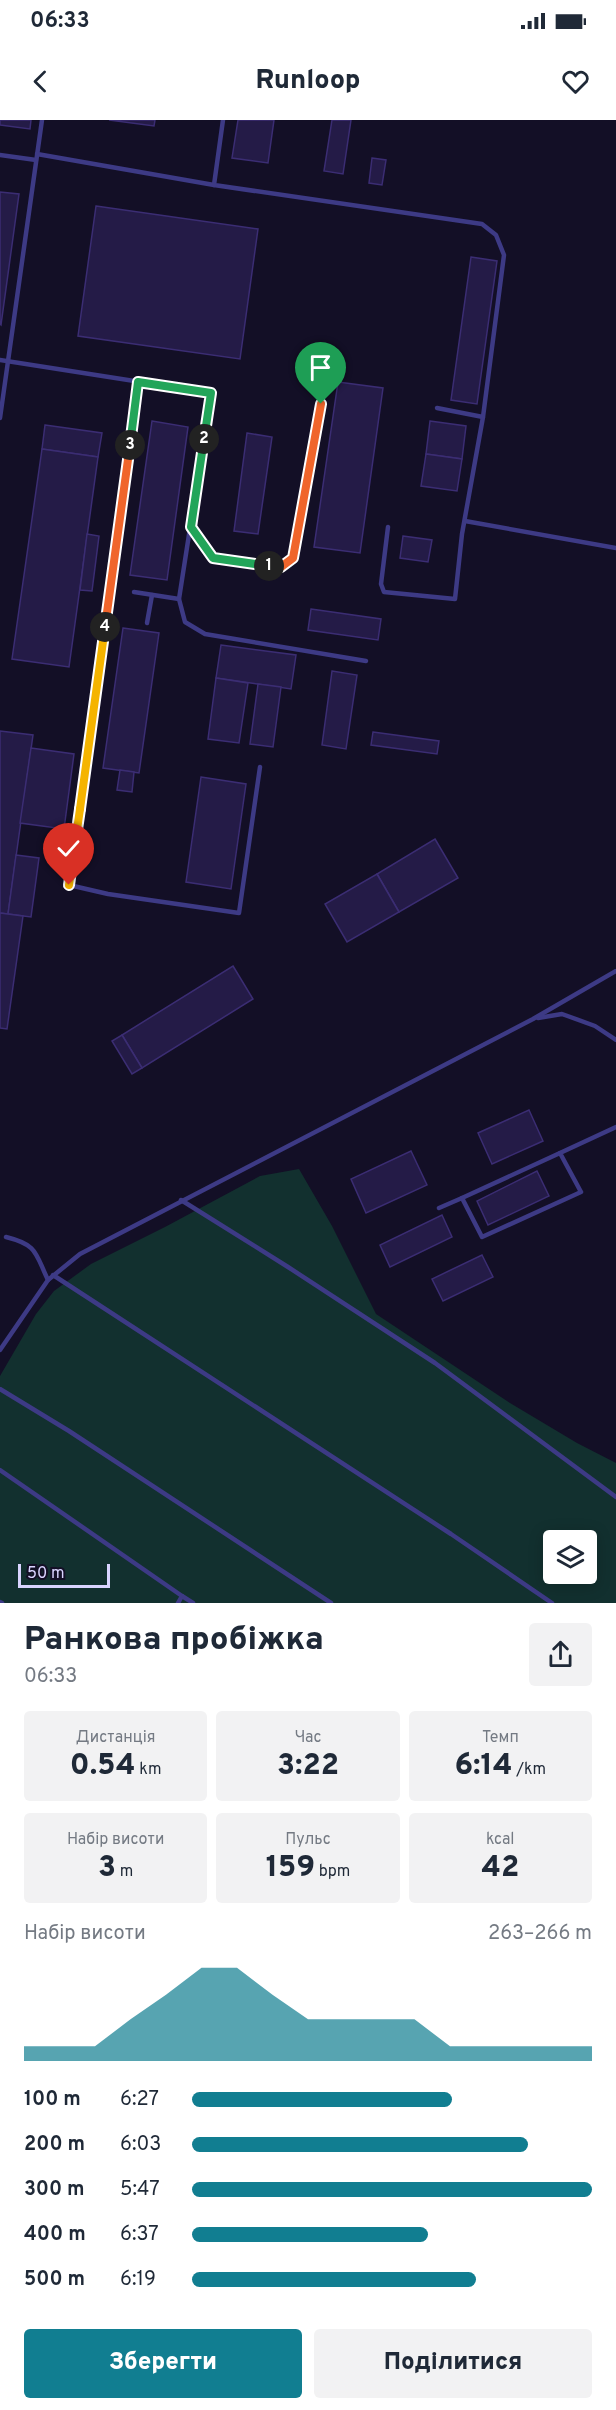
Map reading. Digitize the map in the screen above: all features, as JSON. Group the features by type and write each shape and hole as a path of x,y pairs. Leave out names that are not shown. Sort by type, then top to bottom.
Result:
{"lane":[{"path":"0,418 42,120"},
{"path":"214,184 223,120"},
{"path":"37,154 214,184 482,224 496,235 504,255 483,417 465,521 455,599 384,592 381,584 388,527"},
{"path":"0,155 36,160"},
{"path":"0,360 211,393 179,599 185,622 205,634 366,661"},
{"path":"138,382 69,885 108,894 239,913 260,767"},
{"path":"191,527 213,558 281,567 293,558 321,404"},
{"path":"437,408 483,417"},
{"path":"465,521 616,548"},
{"path":"134,592 179,599"},
{"path":"147,623 153,595"},
{"path":"0,1350 48,1280 80,1254 533,1019 616,971"},
{"path":"533,1019 562,1014 596,1026 616,1040"},
{"path":"439,1208 616,1127"},
{"path":"462,1198 482,1237 581,1192 560,1153"},
{"path":"181,1200 435,1363 616,1497"},
{"path":"6,1237 25,1242 36,1252 48,1280"},
{"path":"53,1275 251,1406 442,1528 552,1603"},
{"path":"0,1389 69,1431 331,1603"},
{"path":"0,1470 193,1603"},
{"path":"178,1603 182,1596"}],"green space":[{"path":"299,1169 332,1226 376,1314 510,1403 577,1443 616,1463 616,1603 0,1603 0,1376 36,1314 54,1291 91,1264 260,1176"}],"building":[{"path":"0,120 31,120 30,129 0,125"},
{"path":"109,120 155,120 154,126"},
{"path":"238,120 274,120 268,163 232,158"},
{"path":"332,120 351,120 343,174 324,171"},
{"path":"372,158 386,160 382,185 369,183"},
{"path":"0,192 19,194 1,325 0,324"},
{"path":"96,206 258,229 240,359 78,336"},
{"path":"471,257 497,261 477,404 451,400"},
{"path":"338,382 383,388 360,553 314,547"},
{"path":"152,421 188,427 167,580 130,575"},
{"path":"430,421 466,426 462,459 426,454"},
{"path":"45,425 102,433 98,457 42,449"},
{"path":"247,433 272,437 258,534 234,531"},
{"path":"42,449 98,457 69,667 12,659"},
{"path":"426,454 462,459 457,491 421,486"},
{"path":"87,534 99,536 92,591 80,590"},
{"path":"403,536 432,540 428,562 400,558"},
{"path":"311,609 381,619 378,640 308,630"},
{"path":"123,628 159,633 139,773 103,768"},
{"path":"221,645 296,655 291,689 216,678"},
{"path":"332,671 357,675 346,749 322,745"},
{"path":"216,678 248,683 239,743 208,739"},
{"path":"258,684 281,687 273,747 250,744"},
{"path":"0,731 33,735 8,914 0,913"},
{"path":"373,732 439,741 437,754 371,745"},
{"path":"31,748 74,754 64,829 20,823"},
{"path":"120,770 134,772 132,792 117,790"},
{"path":"201,777 246,784 231,889 186,882"},
{"path":"435,839 458,878 399,912 377,874"},
{"path":"16,855 39,858 31,917 8,914"},
{"path":"377,874 399,912 347,942 325,904"},
{"path":"0,913 23,916 7,1029 0,1028"},
{"path":"233,966 253,999 142,1068 122,1035"},
{"path":"122,1035 142,1068 132,1074 112,1041"},
{"path":"529,1110 543,1141 492,1164 478,1133"},
{"path":"411,1151 427,1185 366,1213 351,1179"},
{"path":"537,1171 549,1196 488,1225 477,1201"},
{"path":"442,1215 452,1237 390,1267 380,1245"},
{"path":"482,1255 493,1277 443,1301 432,1279"}],"route":[{"path":"69,885 138,382 211,393 191,527 213,558 281,567 293,558 321,404"}]}
